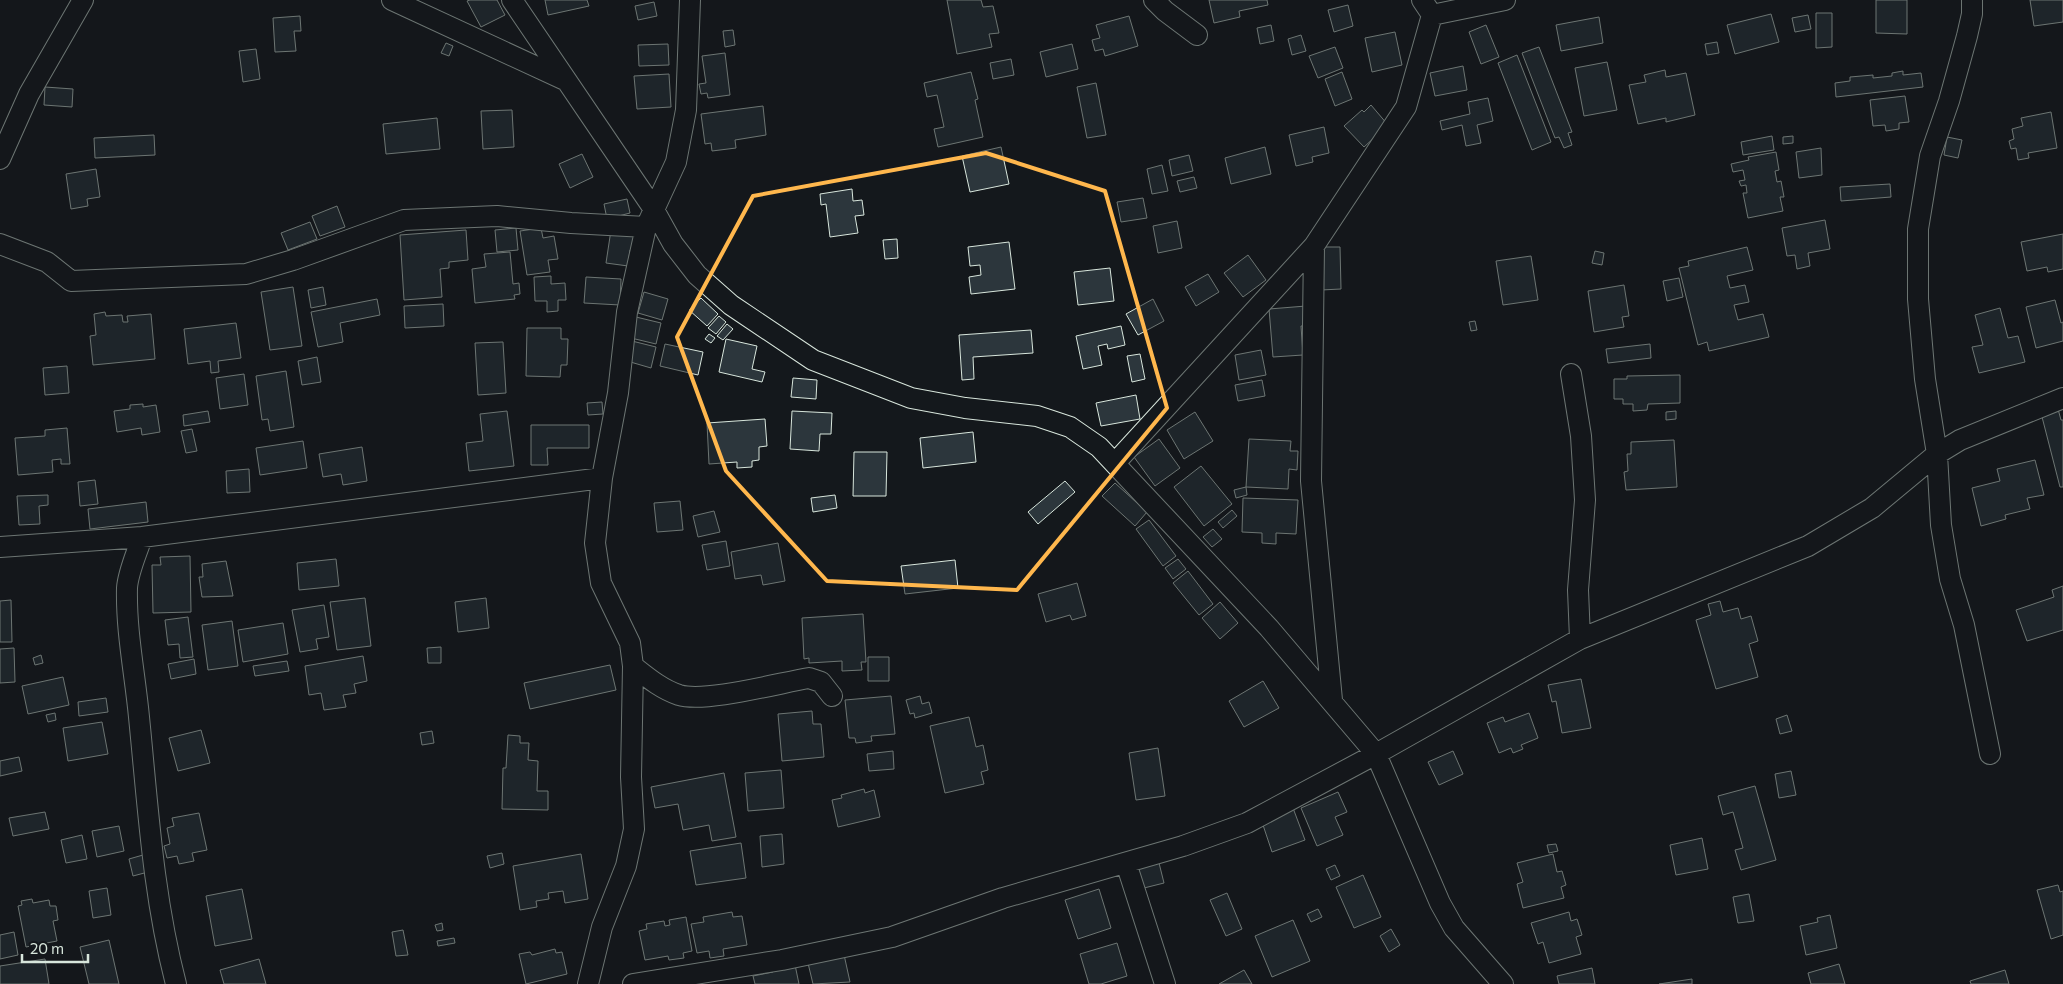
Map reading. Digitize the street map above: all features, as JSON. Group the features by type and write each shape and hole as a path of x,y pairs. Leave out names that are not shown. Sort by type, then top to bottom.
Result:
{"street":[{"path":"0,160 29,94 83,0"},
{"path":"392,0 567,81"},
{"path":"512,0 567,81 649,218 673,244 697,275 731,305 813,360 911,398 966,408 1036,416 1053,421 1077,432 1099,447 1269,628 1376,754 1440,903 1454,928 1503,984"},
{"path":"588,984 602,927 626,866 634,829 631,777 633,666 630,642 600,583 595,543 602,478 618,393 627,312 649,218 676,162 686,110 690,0"},
{"path":"1154,0 1164,11 1197,35"},
{"path":"1115,463 1314,246 1406,107 1427,8 1504,0"},
{"path":"1972,0 1972,14 1967,36 1949,101 1930,156 1918,229 1918,299 1925,379 1937,454 1941,525 1950,579 1964,625 1990,754"},
{"path":"0,244 47,262 71,281 246,274 293,260 404,220 498,216 572,223 649,218"},
{"path":"1314,246 1311,481 1332,700"},
{"path":"1570,374 1581,436 1585,500 1578,590 1580,639"},
{"path":"633,984 727,977 892,937 1003,898 1126,863 1247,823 1376,754 1580,639 1808,546 1872,508 1937,454 1960,440 2063,398"},
{"path":"0,547 142,537 602,478"},
{"path":"142,537 127,586 128,638 139,715 149,831 164,938 176,984"},
{"path":"633,666 655,683 680,695 704,697 809,678 821,682 832,696"},
{"path":"1126,863 1165,984"}],"highlighted area":[{"path":"986,153 1105,191 1167,408 1017,590 827,581 726,471 677,337 753,196"}],"building":[{"path":"497,0 505,15 481,27 467,1"},
{"path":"545,0 587,0 589,6 548,15"},
{"path":"947,0 981,0 983,7 993,6 999,33 989,34 992,47 957,54"},
{"path":"1209,0 1267,0 1268,5 1239,11 1240,17 1214,23"},
{"path":"1876,0 1907,0 1907,34 1876,33"},
{"path":"2030,0 2063,0 2063,22 2034,26"},
{"path":"654,2 657,16 638,20 635,6"},
{"path":"1348,5 1353,26 1334,32 1328,10"},
{"path":"1816,13 1832,13 1832,47 1816,48"},
{"path":"1771,14 1779,42 1735,54 1727,25"},
{"path":"1808,15 1811,29 1795,32 1792,18"},
{"path":"300,16 301,31 294,31 296,51 275,52 273,18"},
{"path":"1129,16 1138,46 1105,56 1103,49 1095,51 1092,40 1100,38 1096,25"},
{"path":"1599,17 1603,43 1561,51 1556,25"},
{"path":"1271,25 1274,41 1260,44 1257,28"},
{"path":"1486,25 1499,57 1481,64 1469,32"},
{"path":"733,30 735,45 725,47 723,31"},
{"path":"1395,32 1402,65 1372,72 1365,38"},
{"path":"1301,35 1306,51 1292,55 1288,39"},
{"path":"1717,42 1719,53 1707,55 1705,44"},
{"path":"446,43 453,46 449,56 441,53"},
{"path":"668,44 669,65 639,66 638,45"},
{"path":"1072,44 1078,69 1046,77 1040,52"},
{"path":"1335,47 1343,68 1318,78 1309,56"},
{"path":"1539,47 1572,132 1568,133 1572,145 1564,148 1559,137 1555,138 1522,53"},
{"path":"256,49 260,79 243,82 239,51"},
{"path":"725,53 730,95 708,98 707,93 701,94 699,84 706,83 702,56"},
{"path":"1517,55 1551,142 1532,150 1498,63"},
{"path":"1011,59 1014,75 993,79 990,63"},
{"path":"1607,62 1617,110 1584,116 1575,68"},
{"path":"1463,66 1467,90 1435,96 1430,73"},
{"path":"1665,70 1666,77 1686,73 1695,115 1666,122 1666,118 1638,124 1629,85 1646,82 1644,75"},
{"path":"1903,71 1903,75 1921,73 1923,87 1836,97 1835,83 1850,81 1850,77 1873,75 1873,78 1892,76 1892,73"},
{"path":"971,72 978,99 975,100 983,137 938,147 934,129 944,127 937,95 927,97 924,83"},
{"path":"1342,72 1352,99 1335,106 1325,79"},
{"path":"669,74 671,107 637,109 634,76"},
{"path":"1096,83 1106,135 1087,138 1077,87"},
{"path":"45,87 73,89 72,107 44,105"},
{"path":"1905,96 1909,122 1899,123 1899,129 1886,131 1885,125 1873,126 1870,100"},
{"path":"1488,98 1493,121 1477,125 1481,143 1466,146 1462,125 1442,130 1440,121 1470,114 1468,102"},
{"path":"1371,105 1388,125 1364,147 1344,126 1362,110 1364,112"},
{"path":"763,106 766,135 735,140 736,148 712,151 711,143 705,144 701,114"},
{"path":"512,110 514,147 483,149 481,111"},
{"path":"2051,112 2057,148 2028,153 2029,158 2018,160 2016,148 2011,149 2009,141 2014,139 2012,129 2023,126 2021,118"},
{"path":"437,118 440,149 386,154 383,124"},
{"path":"1324,127 1329,153 1312,157 1313,162 1296,166 1289,135"},
{"path":"154,135 155,155 95,158 94,138"},
{"path":"1772,136 1774,150 1743,155 1741,142"},
{"path":"1793,136 1793,143 1783,144 1783,137"},
{"path":"1947,137 1962,140 1958,158 1944,155"},
{"path":"1001,147 1009,184 970,192 962,156"},
{"path":"1265,147 1271,174 1231,184 1225,158"},
{"path":"1821,148 1822,175 1799,178 1796,152"},
{"path":"1776,152 1779,170 1775,171 1777,182 1781,181 1784,197 1780,197 1783,211 1748,218 1743,193 1747,193 1746,185 1741,186 1739,181 1745,180 1743,170 1733,172 1731,164 1749,160 1748,157"},
{"path":"582,154 593,177 570,188 559,164"},
{"path":"1189,155 1193,171 1172,176 1169,160"},
{"path":"1162,165 1168,191 1152,194 1147,169"},
{"path":"96,169 100,197 87,199 88,206 71,209 66,174"},
{"path":"1194,177 1197,188 1180,192 1177,181"},
{"path":"1890,184 1891,197 1841,201 1840,187"},
{"path":"852,189 853,201 862,200 864,215 855,216 858,233 830,237 826,204 821,205 820,194"},
{"path":"1143,198 1147,218 1121,222 1117,202"},
{"path":"627,199 630,213 607,219 604,204"},
{"path":"337,206 345,227 320,236 312,216"},
{"path":"1825,220 1830,249 1808,253 1810,266 1797,269 1795,255 1787,256 1782,228"},
{"path":"1177,221 1182,248 1158,253 1153,226"},
{"path":"310,222 317,239 288,250 281,233"},
{"path":"516,228 518,250 497,252 495,230"},
{"path":"541,228 543,238 554,236 558,259 548,260 550,272 527,275 520,231"},
{"path":"466,230 468,260 449,262 449,268 440,269 442,297 404,300 400,235"},
{"path":"611,230 637,233 635,250 630,250 628,266 606,263"},
{"path":"2063,234 2063,269 2048,272 2047,267 2027,271 2021,242"},
{"path":"897,239 898,258 885,259 883,240"},
{"path":"1009,242 1015,289 971,294 969,277 981,275 980,265 970,266 968,247"},
{"path":"1320,247 1340,247 1341,289 1321,290"},
{"path":"1747,247 1753,270 1727,276 1730,288 1745,285 1749,302 1734,305 1738,320 1763,314 1769,337 1709,351 1707,342 1698,345 1679,268 1689,266 1688,261"},
{"path":"1595,251 1604,253 1602,265 1592,263"},
{"path":"510,252 513,284 519,283 520,294 514,295 515,299 475,303 472,269 486,267 484,254"},
{"path":"1248,255 1266,280 1243,297 1224,273"},
{"path":"1531,256 1538,300 1503,305 1496,261"},
{"path":"1110,268 1114,301 1078,305 1074,272"},
{"path":"1208,274 1219,292 1196,306 1185,287"},
{"path":"551,276 551,284 565,283 566,300 558,300 558,311 547,312 547,301 535,301 534,277"},
{"path":"586,277 621,279 620,305 584,303"},
{"path":"1679,278 1683,297 1667,301 1663,281"},
{"path":"1624,285 1629,316 1622,317 1624,327 1594,332 1588,291"},
{"path":"293,287 302,346 270,350 261,292"},
{"path":"323,287 326,305 311,308 308,290"},
{"path":"644,292 668,299 662,320 638,313"},
{"path":"701,298 718,314 707,326 689,310"},
{"path":"377,299 380,315 340,323 343,342 318,347 311,312"},
{"path":"1153,299 1164,321 1138,335 1126,314"},
{"path":"2055,300 2061,323 2063,322 2063,341 2036,348 2026,307"},
{"path":"443,304 444,326 405,328 404,306"},
{"path":"1306,306 1307,326 1301,326 1303,355 1273,357 1269,309"},
{"path":"2000,308 2008,338 2018,336 2025,362 1979,373 1972,347 1983,345 1975,315"},
{"path":"105,312 106,316 122,315 123,322 128,322 127,316 151,314 155,359 93,365 90,336 96,335 94,314"},
{"path":"719,316 726,322 716,334 708,328"},
{"path":"636,317 661,323 656,344 631,338"},
{"path":"1475,321 1477,330 1471,331 1469,322"},
{"path":"236,323 241,358 218,361 219,372 211,373 210,361 188,364 184,329"},
{"path":"727,324 733,329 723,340 717,336"},
{"path":"1121,326 1125,345 1108,349 1107,344 1098,346 1102,365 1083,369 1076,336"},
{"path":"527,328 561,328 561,339 568,339 567,365 561,365 560,377 526,376"},
{"path":"1031,330 1033,353 973,357 974,379 962,380 959,335"},
{"path":"709,334 715,338 711,343 705,339"},
{"path":"726,339 757,346 752,369 765,372 762,382 719,372"},
{"path":"632,341 656,347 651,368 627,361"},
{"path":"503,342 506,393 478,395 475,343"},
{"path":"665,344 703,352 698,375 660,366"},
{"path":"1650,344 1651,358 1608,363 1606,349"},
{"path":"1261,350 1266,375 1239,380 1235,355"},
{"path":"1140,354 1145,379 1132,382 1127,356"},
{"path":"317,357 321,382 302,385 298,361"},
{"path":"67,366 69,393 45,395 43,368"},
{"path":"286,371 294,427 270,431 268,419 262,420 256,376"},
{"path":"244,374 248,405 220,409 216,378"},
{"path":"1680,375 1680,403 1648,404 1647,410 1633,411 1633,404 1623,404 1623,399 1614,399 1614,379 1627,379 1627,376"},
{"path":"793,378 817,380 816,399 791,397"},
{"path":"1262,380 1265,396 1238,401 1235,385"},
{"path":"1136,395 1140,419 1101,426 1096,403"},
{"path":"602,402 603,414 588,415 587,403"},
{"path":"143,404 143,407 156,405 160,432 142,435 141,428 117,432 114,411 130,409 130,405"},
{"path":"2058,409 2061,420 2063,420 2063,487 2060,487 2041,413"},
{"path":"208,411 210,422 184,426 183,415"},
{"path":"507,411 514,466 469,471 466,443 483,441 480,414"},
{"path":"792,411 832,413 831,434 820,434 819,451 790,449"},
{"path":"1676,411 1676,419 1666,420 1666,412"},
{"path":"1195,412 1213,441 1184,459 1167,430"},
{"path":"765,419 767,446 759,447 759,460 752,461 752,467 737,468 737,462 709,464 707,423"},
{"path":"531,425 589,425 589,448 547,448 548,465 531,465"},
{"path":"67,428 70,464 61,464 61,459 52,460 53,472 18,475 15,438 45,436 45,430"},
{"path":"192,429 197,451 186,453 181,431"},
{"path":"973,432 976,462 923,468 920,438"},
{"path":"1159,439 1180,468 1155,486 1134,457"},
{"path":"1249,439 1291,441 1290,451 1298,451 1297,470 1289,469 1288,489 1246,487"},
{"path":"1674,440 1677,487 1626,490 1624,472 1628,471 1627,454 1631,454 1631,442"},
{"path":"303,441 307,468 260,475 256,448"},
{"path":"362,447 367,481 343,485 341,474 323,477 319,454"},
{"path":"854,452 887,452 886,496 853,496"},
{"path":"2035,460 2044,495 2027,498 2030,509 2005,515 2006,519 1981,526 1972,488 2000,481 1997,469"},
{"path":"1201,466 1232,504 1204,526 1174,487"},
{"path":"249,469 250,492 227,493 226,471"},
{"path":"95,480 98,504 80,506 78,482"},
{"path":"1065,481 1075,492 1038,524 1028,512"},
{"path":"1115,483 1147,512 1135,526 1102,496"},
{"path":"1246,487 1247,495 1236,498 1234,490"},
{"path":"48,495 48,505 39,506 40,524 19,525 17,496"},
{"path":"835,495 837,508 813,512 811,498"},
{"path":"1243,498 1298,500 1296,534 1276,533 1276,544 1262,543 1262,533 1242,532"},
{"path":"680,501 683,530 657,532 654,503"},
{"path":"146,502 148,522 90,529 88,509"},
{"path":"1232,510 1237,516 1223,528 1218,522"},
{"path":"714,511 720,532 698,537 693,516"},
{"path":"1149,520 1176,556 1163,566 1136,529"},
{"path":"1213,529 1222,539 1212,547 1203,537"},
{"path":"726,541 730,566 707,570 702,545"},
{"path":"778,543 785,581 763,585 761,575 735,579 731,552"},
{"path":"190,556 191,612 153,613 152,565 161,565 160,557"},
{"path":"336,559 339,586 299,590 297,563"},
{"path":"1178,559 1186,569 1173,579 1165,568"},
{"path":"955,560 958,588 905,594 901,566"},
{"path":"226,561 233,596 202,597 199,577 203,577 202,564"},
{"path":"1188,571 1213,604 1199,615 1173,583"},
{"path":"1077,583 1086,616 1072,620 1070,615 1046,622 1038,594"},
{"path":"2063,586 2063,630 2027,641 2016,610 2054,597 2052,590"},
{"path":"365,598 371,646 337,650 330,602"},
{"path":"486,598 489,628 458,632 455,602"},
{"path":"11,600 12,642 0,642 0,601"},
{"path":"1720,601 1723,612 1738,608 1741,619 1751,616 1758,641 1749,644 1758,677 1716,689 1696,620 1711,615 1708,604"},
{"path":"1220,602 1238,623 1220,639 1202,618"},
{"path":"324,605 329,637 316,639 318,649 300,652 292,610"},
{"path":"863,614 866,662 861,662 862,670 842,671 842,661 809,663 809,658 804,659 802,618"},
{"path":"188,617 193,657 180,658 179,644 168,645 165,620"},
{"path":"232,621 238,666 208,670 202,625"},
{"path":"283,623 288,654 243,662 238,630"},
{"path":"441,647 441,663 428,663 427,648"},
{"path":"14,648 15,682 0,683 0,649"},
{"path":"41,655 43,663 35,665 33,658"},
{"path":"363,656 367,681 354,684 356,693 343,695 346,707 324,710 321,693 309,695 305,666"},
{"path":"868,657 889,657 889,681 868,681"},
{"path":"194,659 196,674 171,679 168,664"},
{"path":"287,661 289,671 255,676 253,666"},
{"path":"610,665 616,690 530,709 524,683"},
{"path":"63,677 69,705 28,714 22,686"},
{"path":"1581,679 1591,728 1562,733 1556,701 1552,702 1548,685"},
{"path":"1263,681 1279,708 1244,727 1229,701"},
{"path":"891,696 895,734 871,736 872,741 856,743 855,738 849,738 845,700"},
{"path":"920,696 922,704 929,702 932,713 915,718 914,713 910,714 906,700"},
{"path":"106,698 108,712 79,716 78,702"},
{"path":"812,711 813,724 821,724 824,757 782,761 778,714"},
{"path":"55,713 56,720 48,722 46,715"},
{"path":"1529,713 1538,738 1521,745 1523,749 1513,753 1511,748 1499,753 1487,723 1503,717 1505,722"},
{"path":"1787,715 1792,731 1780,734 1776,719"},
{"path":"969,717 976,747 983,745 988,770 981,772 984,784 945,793 930,726"},
{"path":"102,722 108,754 68,761 63,728"},
{"path":"201,730 210,763 178,771 169,738"},
{"path":"432,731 434,743 422,745 420,733"},
{"path":"508,735 520,736 520,743 529,743 528,760 538,761 537,791 548,791 548,810 502,809 503,768 506,768"},
{"path":"1158,748 1165,796 1136,800 1129,753"},
{"path":"893,751 894,769 869,771 867,754"},
{"path":"1453,751 1463,774 1439,785 1428,762"},
{"path":"19,757 22,771 0,776 0,761"},
{"path":"781,770 784,808 748,811 745,773"},
{"path":"1791,771 1796,795 1779,798 1775,774"},
{"path":"724,773 736,837 712,841 709,825 683,830 678,804 655,808 651,787"},
{"path":"1755,786 1776,860 1741,870 1735,850 1743,848 1733,812 1723,815 1718,796"},
{"path":"864,789 865,793 874,790 880,817 838,827 832,800 842,798 841,795"},
{"path":"1338,792 1347,812 1335,817 1343,835 1317,846 1301,808"},
{"path":"1293,808 1305,840 1272,852 1261,819"},
{"path":"45,812 49,829 13,836 9,818"},
{"path":"199,813 207,850 192,853 194,861 179,864 177,856 167,858 164,846 170,844 167,828 174,826 172,818"},
{"path":"119,826 124,851 97,857 92,831"},
{"path":"782,834 784,864 762,867 760,836"},
{"path":"82,835 87,859 66,863 61,840"},
{"path":"1702,838 1708,869 1676,875 1670,845"},
{"path":"741,843 746,878 696,885 690,851"},
{"path":"1556,844 1558,851 1549,853 1547,845"},
{"path":"502,853 504,864 490,868 487,856"},
{"path":"581,854 588,899 565,903 563,891 548,893 549,899 536,901 537,907 520,910 513,866"},
{"path":"1553,854 1557,872 1562,871 1566,885 1561,887 1564,898 1523,908 1517,884 1523,882 1517,863"},
{"path":"143,855 148,872 133,876 129,859"},
{"path":"1159,863 1164,883 1140,889 1135,869"},
{"path":"1335,865 1340,876 1331,880 1326,869"},
{"path":"1363,875 1381,917 1354,928 1336,887"},
{"path":"2058,885 2060,892 2063,891 2063,935 2051,939 2037,890"},
{"path":"107,888 111,915 93,918 89,891"},
{"path":"242,889 252,939 215,946 206,896"},
{"path":"1099,889 1111,928 1078,939 1065,900"},
{"path":"1227,893 1242,929 1226,936 1210,900"},
{"path":"1749,894 1754,921 1738,923 1733,897"},
{"path":"32,899 33,903 49,900 50,906 56,906 58,920 53,921 57,941 26,947 18,906 22,905 21,901"},
{"path":"1318,909 1322,917 1311,922 1307,914"},
{"path":"732,912 733,917 742,916 747,945 723,949 724,956 710,958 709,951 697,953 691,924 704,922 703,917"},
{"path":"1569,912 1571,921 1577,919 1582,935 1576,937 1581,954 1549,963 1543,942 1538,944 1531,923"},
{"path":"1830,915 1837,948 1806,955 1800,926 1818,922 1817,918"},
{"path":"686,917 692,951 683,953 684,958 669,960 668,956 645,960 639,931 647,929 646,924 664,921 665,926 670,925 669,920"},
{"path":"1293,920 1310,961 1272,977 1255,936"},
{"path":"442,923 443,930 437,931 435,925"},
{"path":"1391,929 1400,945 1389,952 1380,936"},
{"path":"403,930 408,955 396,956 392,932"},
{"path":"14,932 18,955 0,959 0,935"},
{"path":"454,938 455,943 438,946 437,941"},
{"path":"109,940 119,984 89,984 80,947"},
{"path":"1117,943 1127,976 1101,984 1089,984 1080,954"},
{"path":"555,949 556,953 562,952 567,974 526,984 519,954 530,952 532,955"},
{"path":"843,950 850,982 813,984 807,959"},
{"path":"45,959 49,984 0,984 0,966"},
{"path":"259,959 266,984 224,984 220,970"},
{"path":"794,960 799,984 755,984 753,976 773,972 772,965"},
{"path":"1839,964 1845,984 1811,984 1808,973"},
{"path":"1592,968 1595,984 1559,984 1557,976"},
{"path":"1244,970 1252,984 1219,984"},
{"path":"2005,970 2009,984 1971,984 1970,981"},
{"path":"1692,979 1692,984 1659,984"}]}
